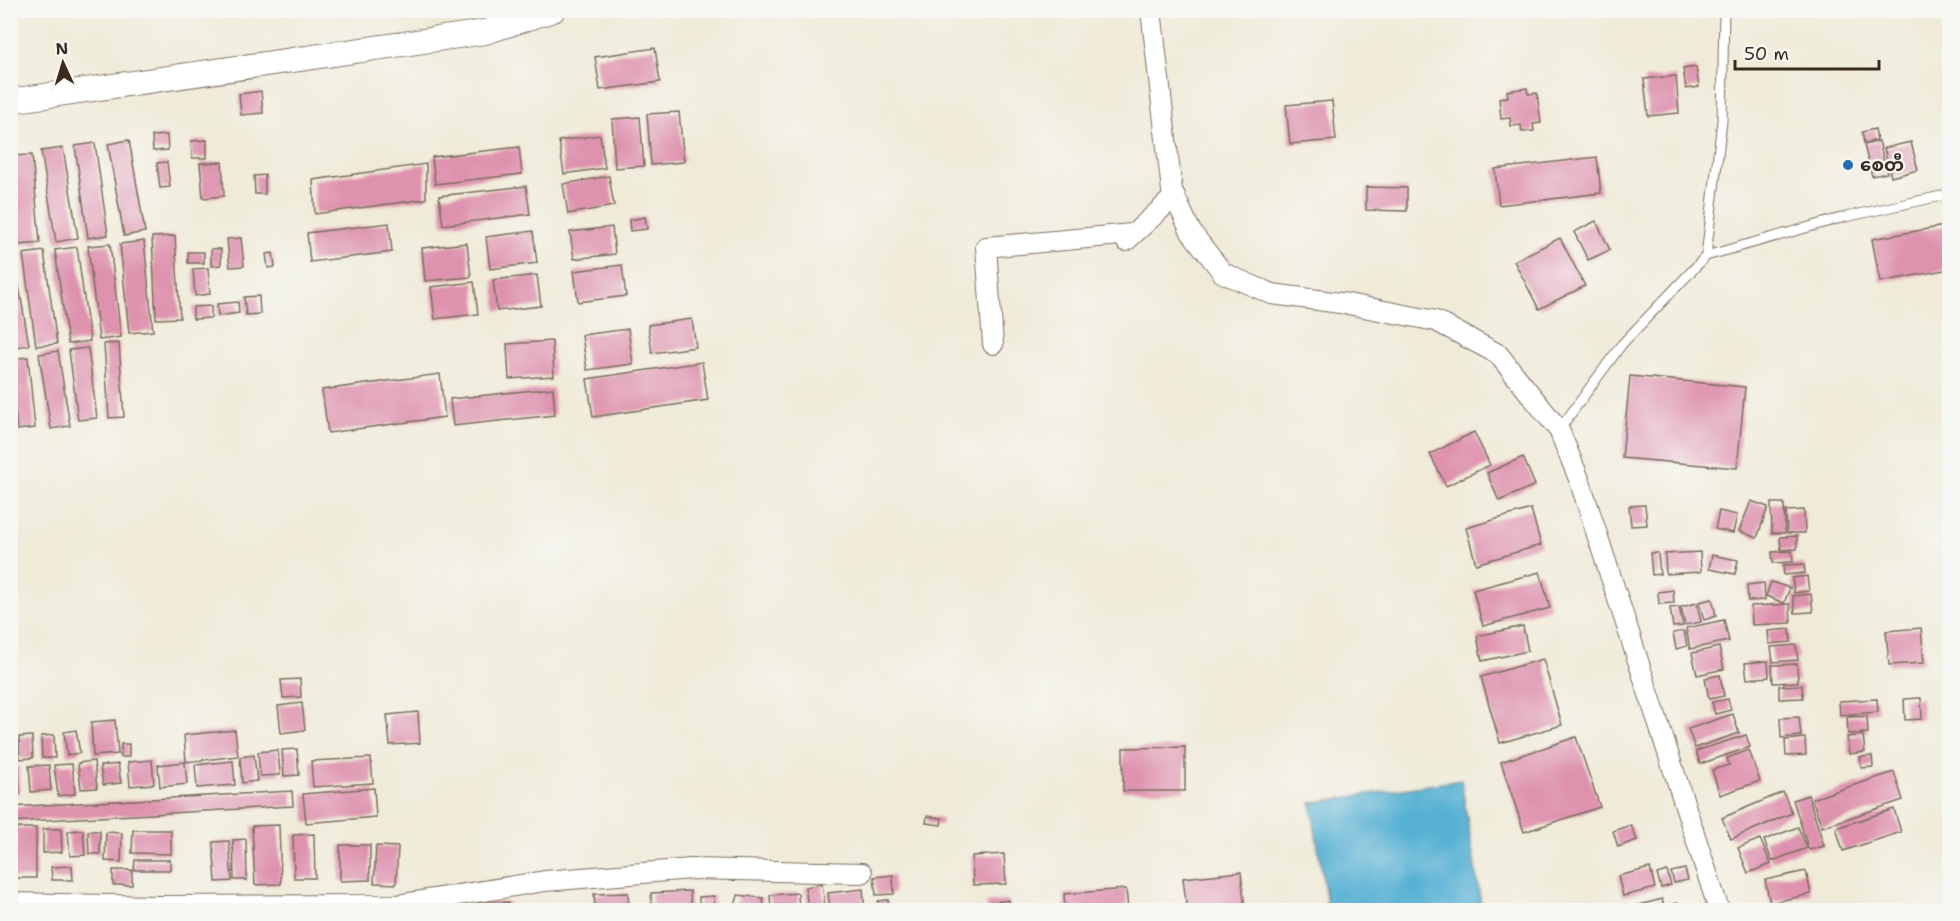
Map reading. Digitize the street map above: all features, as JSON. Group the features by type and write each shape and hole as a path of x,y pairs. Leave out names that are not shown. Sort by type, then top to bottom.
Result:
{"street":[{"path":"10,101 485,32 553,10"},
{"path":"1151,10 1172,191 1191,232 1223,273 1272,294 1348,304 1436,321 1498,354 1559,430 1579,479 1719,910"},
{"path":"993,344 986,248 1129,237 1175,196"},
{"path":"10,903 158,906 396,905 545,881 691,869 862,873"}],"lane":[{"path":"1706,256 1722,121 1724,10"},
{"path":"1559,430 1622,344 1706,256 1841,218 1950,194"}],"water":[{"path":"1461,780 1482,910 1328,910 1311,803"}],"building":[{"path":"655,48 660,82 600,90 595,57"},
{"path":"1696,67 1699,87 1686,89 1683,69"},
{"path":"1676,76 1679,113 1648,116 1644,79"},
{"path":"1527,88 1528,94 1537,93 1541,123 1533,124 1534,131 1522,132 1521,125 1511,126 1510,118 1501,119 1499,98 1508,97 1507,91"},
{"path":"261,91 263,113 241,115 239,94"},
{"path":"1332,101 1336,140 1290,144 1286,105"},
{"path":"679,112 684,162 651,165 647,114"},
{"path":"640,117 644,166 615,168 612,119"},
{"path":"1875,129 1877,140 1864,143 1862,132"},
{"path":"167,135 168,150 153,151 152,136"},
{"path":"600,135 605,168 564,174 559,141"},
{"path":"129,140 145,232 124,236 108,144"},
{"path":"207,140 207,158 192,158 191,141"},
{"path":"1879,141 1887,173 1872,176 1864,145"},
{"path":"1911,142 1918,170 1891,177 1884,148"},
{"path":"95,143 108,235 88,238 75,146"},
{"path":"519,147 522,174 435,184 432,157"},
{"path":"63,148 78,238 56,242 41,151"},
{"path":"32,155 40,243 19,245 10,156"},
{"path":"1597,157 1601,193 1499,205 1495,169"},
{"path":"167,162 170,187 160,188 157,163"},
{"path":"222,162 224,196 203,198 200,163"},
{"path":"426,164 426,199 315,214 313,180"},
{"path":"265,175 265,194 255,194 254,176"},
{"path":"609,176 614,206 568,214 563,184"},
{"path":"526,186 530,214 443,225 439,196"},
{"path":"1366,187 1407,188 1407,211 1366,210"},
{"path":"645,217 647,229 630,231 629,220"},
{"path":"1596,221 1610,250 1588,260 1574,232"},
{"path":"389,223 392,252 310,262 307,233"},
{"path":"1950,225 1950,269 1880,282 1872,239"},
{"path":"612,227 615,254 574,259 570,232"},
{"path":"533,231 537,263 490,269 486,237"},
{"path":"10,234 14,251 10,251"},
{"path":"175,236 180,318 156,319 152,237"},
{"path":"241,238 244,266 230,267 227,239"},
{"path":"1560,238 1585,286 1539,309 1514,261"},
{"path":"144,241 153,331 129,333 120,244"},
{"path":"467,243 471,277 425,281 422,248"},
{"path":"110,244 121,337 99,340 88,246"},
{"path":"77,247 90,341 68,344 55,250"},
{"path":"211,249 221,249 221,265 211,266"},
{"path":"44,251 57,344 36,346 23,254"},
{"path":"188,252 204,252 204,263 188,263"},
{"path":"273,253 275,267 268,268 266,254"},
{"path":"10,257 14,257 29,345 10,348"},
{"path":"622,265 626,296 578,302 574,271"},
{"path":"208,268 210,294 195,296 193,269"},
{"path":"537,275 541,306 497,311 493,280"},
{"path":"474,282 478,314 435,319 431,287"},
{"path":"259,296 260,314 246,315 244,297"},
{"path":"238,302 239,313 218,316 217,304"},
{"path":"211,306 211,318 193,319 193,307"},
{"path":"692,319 696,347 652,353 648,325"},
{"path":"628,329 633,364 587,370 582,335"},
{"path":"552,341 554,376 509,379 507,344"},
{"path":"119,343 124,417 109,418 104,344"},
{"path":"88,348 97,418 78,420 69,350"},
{"path":"58,351 70,426 51,429 39,354"},
{"path":"28,357 35,428 17,430 10,359"},
{"path":"702,362 708,400 593,417 587,379"},
{"path":"440,374 445,417 328,433 322,390"},
{"path":"1630,376 1745,387 1737,468 1622,458"},
{"path":"553,388 555,415 453,426 450,399"},
{"path":"1474,432 1490,465 1446,486 1430,454"},
{"path":"1523,457 1535,485 1499,501 1487,473"},
{"path":"1751,501 1768,507 1757,538 1739,531"},
{"path":"1771,503 1784,503 1785,533 1772,533"},
{"path":"1645,505 1647,525 1631,526 1629,506"},
{"path":"1531,509 1541,545 1476,564 1466,528"},
{"path":"1804,510 1805,533 1787,533 1786,511"},
{"path":"1719,511 1737,515 1733,533 1715,529"},
{"path":"1797,536 1797,549 1781,550 1780,537"},
{"path":"1792,551 1793,562 1773,563 1772,552"},
{"path":"1700,552 1701,572 1666,574 1665,554"},
{"path":"1650,553 1658,553 1660,574 1652,575"},
{"path":"1712,555 1738,560 1735,574 1709,569"},
{"path":"1804,564 1805,573 1784,575 1783,565"},
{"path":"1540,572 1550,608 1483,626 1473,590"},
{"path":"1807,576 1809,591 1794,593 1792,578"},
{"path":"1771,582 1790,588 1784,603 1766,596"},
{"path":"1764,583 1765,600 1748,601 1747,585"},
{"path":"1673,590 1674,603 1659,604 1658,592"},
{"path":"1811,594 1813,612 1795,613 1793,596"},
{"path":"1712,599 1716,616 1704,620 1699,602"},
{"path":"1697,603 1701,622 1685,625 1681,607"},
{"path":"1790,604 1791,623 1752,625 1751,606"},
{"path":"1679,607 1683,626 1673,627 1670,608"},
{"path":"1724,620 1729,641 1690,649 1686,628"},
{"path":"1523,626 1528,651 1482,661 1477,636"},
{"path":"1921,628 1924,663 1889,665 1886,631"},
{"path":"1790,629 1791,642 1769,644 1768,631"},
{"path":"1684,631 1687,646 1676,649 1673,633"},
{"path":"1796,645 1798,660 1773,662 1771,647"},
{"path":"1719,647 1724,669 1697,675 1692,653"},
{"path":"1543,659 1562,725 1500,743 1481,677"},
{"path":"1768,661 1769,677 1747,679 1745,663"},
{"path":"1797,664 1798,682 1773,683 1772,665"},
{"path":"1720,675 1724,696 1709,699 1705,678"},
{"path":"300,679 301,697 283,698 281,680"},
{"path":"1802,685 1803,698 1779,699 1779,686"},
{"path":"1921,698 1922,719 1905,720 1904,699"},
{"path":"1728,699 1731,710 1715,714 1712,702"},
{"path":"1877,699 1878,712 1840,715 1839,701"},
{"path":"302,703 305,730 281,733 278,706"},
{"path":"418,712 420,743 390,745 387,715"},
{"path":"1733,714 1739,733 1695,748 1688,729"},
{"path":"1867,716 1868,733 1848,734 1847,717"},
{"path":"1799,717 1801,736 1781,738 1780,718"},
{"path":"115,720 118,754 93,756 91,722"},
{"path":"1950,722 1950,756 1948,756 1945,723"},
{"path":"76,730 80,753 67,755 64,732"},
{"path":"235,730 238,756 186,762 184,735"},
{"path":"54,735 55,758 42,758 41,736"},
{"path":"1746,735 1750,747 1700,764 1696,751"},
{"path":"1863,735 1865,752 1849,754 1847,737"},
{"path":"32,736 33,758 20,759 19,737"},
{"path":"1576,737 1600,807 1524,832 1501,762"},
{"path":"1805,738 1806,755 1786,756 1785,740"},
{"path":"121,744 129,744 129,757 121,757"},
{"path":"1185,747 1185,791 1123,791 1123,748"},
{"path":"297,749 299,775 284,776 282,750"},
{"path":"278,750 280,775 260,776 258,752"},
{"path":"1749,750 1760,781 1720,795 1712,770 1729,765 1727,758"},
{"path":"254,755 257,781 242,783 240,757"},
{"path":"1872,756 1873,767 1861,768 1860,757"},
{"path":"371,758 373,783 313,787 311,761"},
{"path":"152,760 154,784 130,786 128,762"},
{"path":"94,761 97,788 81,789 78,763"},
{"path":"233,761 235,785 197,788 195,765"},
{"path":"185,762 187,784 160,787 158,765"},
{"path":"72,764 75,794 58,796 54,765"},
{"path":"118,764 121,783 103,785 100,766"},
{"path":"49,765 51,790 31,792 29,766"},
{"path":"10,766 19,766 20,794 10,794"},
{"path":"1894,772 1903,800 1822,827 1812,799"},
{"path":"374,788 376,817 306,823 303,794"},
{"path":"292,791 293,806 10,822 10,807"},
{"path":"1783,792 1792,813 1731,839 1722,818"},
{"path":"1808,795 1824,846 1809,850 1793,800"},
{"path":"1894,809 1901,832 1843,851 1836,828"},
{"path":"927,816 942,818 941,825 926,823"},
{"path":"279,825 281,884 255,885 252,826"},
{"path":"1631,825 1637,840 1618,847 1613,831"},
{"path":"1798,827 1807,848 1772,861 1764,840"},
{"path":"10,828 36,828 36,878 10,878"},
{"path":"43,829 61,829 62,852 43,853"},
{"path":"83,830 85,855 70,856 68,831"},
{"path":"133,830 171,830 171,854 132,853"},
{"path":"88,831 100,831 100,854 89,854"},
{"path":"106,832 122,833 121,862 105,861"},
{"path":"314,834 315,878 294,878 293,835"},
{"path":"246,839 247,880 234,880 233,840"},
{"path":"1760,839 1771,864 1748,873 1738,848"},
{"path":"229,841 232,881 216,882 213,842"},
{"path":"340,845 370,845 370,880 340,881"},
{"path":"376,846 398,847 396,884 374,883"},
{"path":"1004,854 1006,884 973,885 972,856"},
{"path":"135,860 170,860 170,870 134,870"},
{"path":"72,866 73,880 52,880 51,867"},
{"path":"1650,868 1655,888 1623,896 1618,876"},
{"path":"1685,869 1688,880 1674,883 1671,872"},
{"path":"113,870 132,870 132,885 113,885"},
{"path":"1667,871 1671,885 1661,888 1657,874"},
{"path":"1806,871 1811,894 1770,903 1765,880"},
{"path":"1241,872 1245,910 1187,910 1183,878"},
{"path":"893,875 894,894 876,895 874,877"},
{"path":"822,884 825,905 808,907 805,887"},
{"path":"863,889 865,910 830,910 828,893"},
{"path":"1126,889 1128,910 1065,910 1064,894"},
{"path":"690,891 691,910 652,910 651,893"},
{"path":"628,893 629,910 595,910 594,894"},
{"path":"798,893 799,910 771,910 770,895"},
{"path":"738,895 763,898 764,910 734,910"},
{"path":"714,896 715,908 699,909 699,897"},
{"path":"1662,899 1665,910 1621,910"},
{"path":"888,900 889,910 879,910 878,901"},
{"path":"1009,900 1010,910 987,910 986,903"},
{"path":"509,902 509,910 478,910 478,903"},
{"path":"1677,903 1679,910 1667,910 1666,906"},
{"path":"1597,905 1599,910 1580,910"},
{"path":"1916,906 1917,910 1900,909"}],"place":[{"name":"စေတီ","path":"1848,165"}]}
